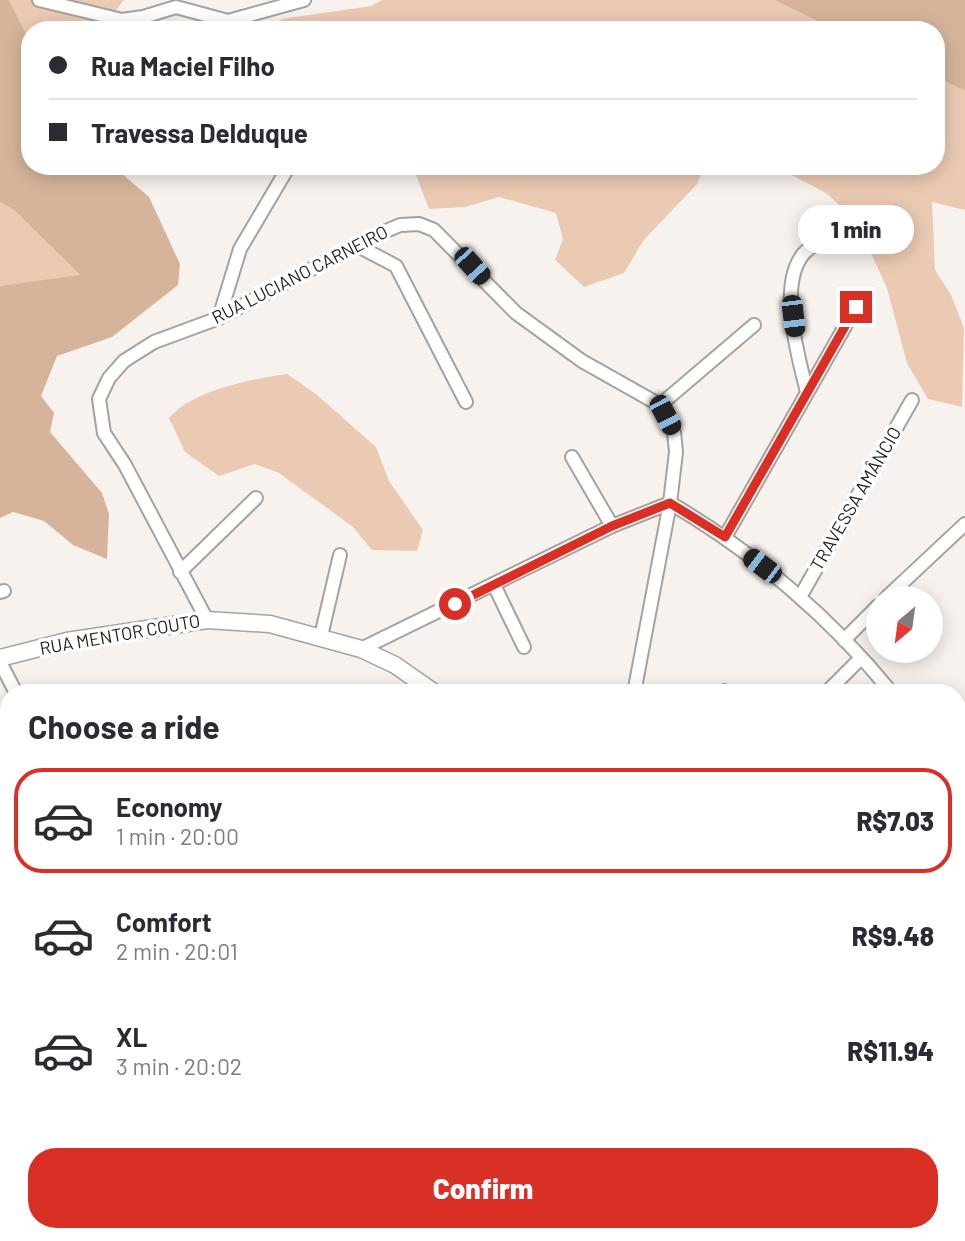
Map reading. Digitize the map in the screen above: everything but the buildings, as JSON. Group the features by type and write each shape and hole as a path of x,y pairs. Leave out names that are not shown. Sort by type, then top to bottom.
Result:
{"street":[{"path":"39,0 122,20 143,17 178,3 228,21 304,0"},
{"path":"219,318 240,249 282,175"},
{"name":"RUA LUCIANO CARNEIRO","path":"207,620 125,465 104,433 99,399 109,378 124,361 154,342 219,318 356,245 400,225 419,224 434,230 516,313 582,361 660,405"},
{"path":"807,392 798,357 792,308 793,278 801,257 813,245 833,238"},
{"path":"356,245 396,266 466,402"},
{"path":"725,537 856,307"},
{"path":"636,684 670,503 676,452 674,432 660,405 754,325"},
{"name":"TRAVESSA AMÂNCIO","path":"800,597 912,400"},
{"path":"572,457 612,526"},
{"path":"180,572 256,498"},
{"path":"670,503 725,537 800,597 884,684"},
{"path":"361,649 612,526 670,503"},
{"path":"899,586 965,524"},
{"path":"321,636 340,555"},
{"path":"494,585 524,647"},
{"path":"844,640 866,618"},
{"name":"RUA MENTOR COUTO","path":"0,660 67,641 207,620 270,624 321,636 361,649 395,665 422,684"},
{"path":"835,684 861,658"},
{"path":"0,660 12,684"}],"shaded area":[{"path":"0,0 9,0 21,23 21,175 123,175 149,197 180,264 178,285 112,337 57,356 41,396 54,413 50,432 102,493 109,514 107,559 73,545 44,521 13,512 0,518 0,286 80,275 14,210 0,202"},
{"path":"9,0 124,0 109,19 110,21 21,21 21,23"},
{"path":"382,0 774,0 817,21 279,21 371,6"},
{"path":"774,0 965,0 965,91 945,81 945,21 817,21"},
{"path":"945,81 965,91 965,210 932,202 935,270 951,295 964,328 962,407 928,399 907,363 887,288 855,219 826,193 792,175 945,175"},
{"path":"416,175 701,175 697,184 643,241 624,273 584,287 555,260 563,239 556,213 499,197 465,207 429,209"},
{"path":"0,202 14,210 81,276 0,286"},
{"path":"287,374 316,394 376,447 389,481 423,530 417,551 372,550 353,527 279,473 255,464 219,476 185,452 169,418 179,408 224,387"}],"route":[{"path":"455,604 612,526 670,503 725,537 856,307"}]}
